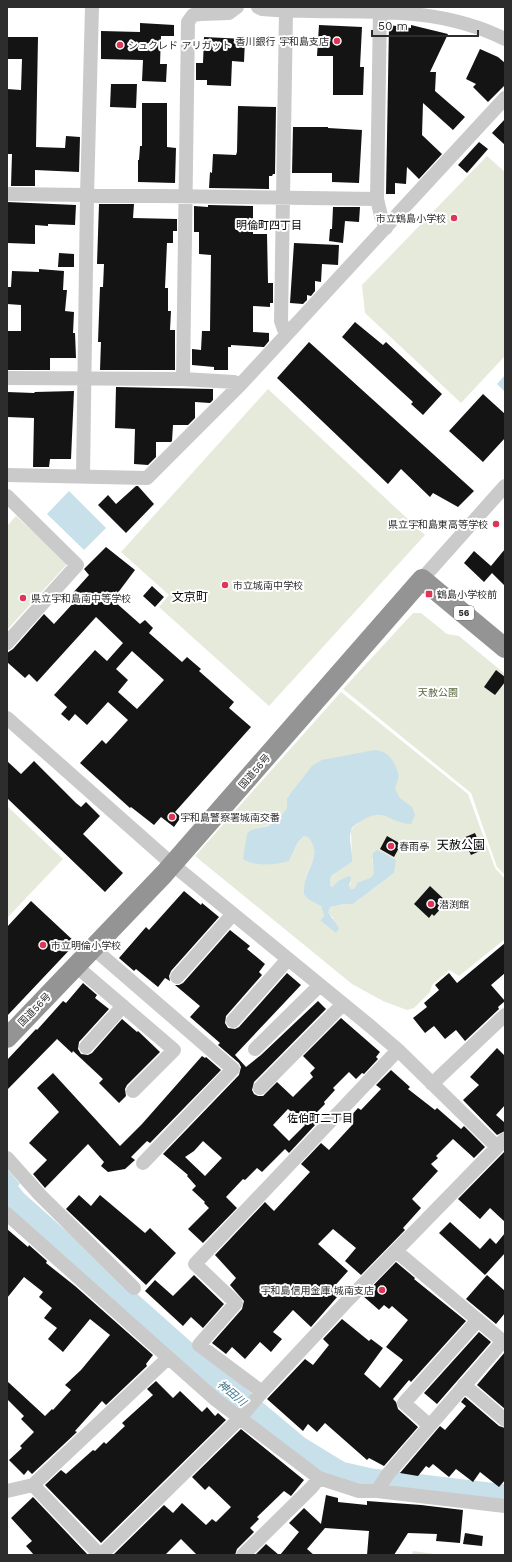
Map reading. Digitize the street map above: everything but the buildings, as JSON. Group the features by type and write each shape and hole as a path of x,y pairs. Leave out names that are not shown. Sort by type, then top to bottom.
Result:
{"highway":[{"name":"56","path":"422,579 505,648"},
{"name":"国道56号","path":"7,1038 172,864 422,579"}],"street":[{"path":"83,476 87,196 92,7"},
{"path":"183,379 188,22 193,15 229,13 237,7"},
{"path":"258,7 262,9 290,10 380,9 425,15 461,22 505,39"},
{"path":"380,9 377,199 381,216 386,228"},
{"path":"286,335 281,321 283,198 290,10"},
{"path":"7,475 147,478 240,385 505,98"},
{"path":"7,194 377,199"},
{"path":"7,378 183,379 234,382 240,385"},
{"path":"422,579 505,486"},
{"path":"7,496 77,565 7,643"},
{"path":"7,718 172,864 398,1050 432,1084 501,1143 346,1302 241,1416 101,1555 33,1485"},
{"path":"177,977 233,914"},
{"path":"93,948 233,1069 143,1162"},
{"path":"233,1021 288,958"},
{"path":"76,966 174,1050 133,1090"},
{"path":"255,1049 320,985"},
{"path":"260,1088 343,1004"},
{"path":"86,1047 123,1006"},
{"path":"432,1084 505,1015"},
{"path":"259,1395 199,1344 236,1303 195,1264 398,1050"},
{"path":"7,1158 40,1195 134,1288"},
{"path":"7,1214 168,1358 318,1478 359,1491 380,1485 505,1506"},
{"path":"380,1485 429,1425 504,1342 396,1251"},
{"path":"429,1425 404,1403 478,1320"},
{"path":"7,1491 33,1485 168,1358"},
{"path":"464,1385 505,1420"},
{"path":"243,1555 312,1487 318,1478"}],"green space":[{"name":"市立鶴島小学校","path":"487,156 505,172 505,356 461,403 365,313 362,285"},
{"path":"268,389 425,535 269,706 159,607 169,595 121,552"},
{"name":"県立宇和島南中等学校","path":"16,516 68,563 7,630 7,526"},
{"name":"天赦公園","path":"413,613 421,613 447,634 459,636 505,674 505,875 497,867 471,793 343,689"},
{"path":"341,692 468,794 495,868 505,879 505,939 459,976 449,970 432,985 430,992 414,1008 407,1010 383,1001 352,984 195,856","holes":["394,764 399,776 394,789 367,817 354,826 351,831 352,862 331,876 330,885 332,887 338,881 351,882 349,886 351,889 354,889 358,882 368,879 375,872 372,859 394,873 353,904 330,907 327,911 334,919 320,920 324,916 321,906 309,900 305,886 305,881 314,854 314,849 308,836 304,836 298,842 289,861 252,830 278,821 285,812 289,795 302,793"]},
{"path":"7,806 63,859 7,918"},
{"path":"413,1551 442,1555 412,1555"}],"water":[{"path":"505,375 505,392 497,384"},
{"path":"69,491 106,528 84,550 47,514"},
{"path":"375,750 385,753 394,762 399,776 395,789 400,798 412,807 415,815 411,824 403,823 386,816 375,815 368,817 352,828 350,838 352,862 331,876 330,885 332,887 338,881 349,876 351,878 349,886 351,889 354,889 358,882 370,878 374,872 373,853 377,850 396,860 394,873 353,904 330,907 328,912 339,928 336,933 320,920 324,916 321,906 309,900 304,894 305,881 314,854 312,843 308,837 304,836 298,842 289,861 278,864 259,864 248,862 243,859 247,834 251,830 268,826 280,818 287,808 287,798 312,766 322,760"},
{"path":"7,1169 20,1184 7,1195"}],"waterway":[{"name":"神田川","path":"7,1192 15,1202 204,1370 299,1449 340,1474 371,1481 505,1497"}],"place":[{"name":"香川銀行 宇和島支店","path":"337,41"},
{"name":"シュクレド アリガット","path":"120,45"},
{"name":"市立鶴島小学校","path":"454,218"},
{"name":"県立宇和島東高等学校","path":"496,524"},
{"name":"市立城南中学校","path":"225,585"},
{"name":"鶴島小学校前","path":"429,594"},
{"name":"県立宇和島南中等学校","path":"23,598"},
{"name":"宇和島警察署城南交番","path":"172,817"},
{"name":"春雨亭","path":"391,846"},
{"name":"潜渕館","path":"431,904"},
{"name":"市立明倫小学校","path":"43,945"},
{"name":"宇和島信用金庫 城南支店","path":"382,1290"}],"district":[{"name":"明倫町四丁目","path":"269,225"},
{"name":"文京町","path":"190,597"},
{"name":"天赦公園","path":"461,845"},
{"name":"佐伯町二丁目","path":"320,1118"}]}
